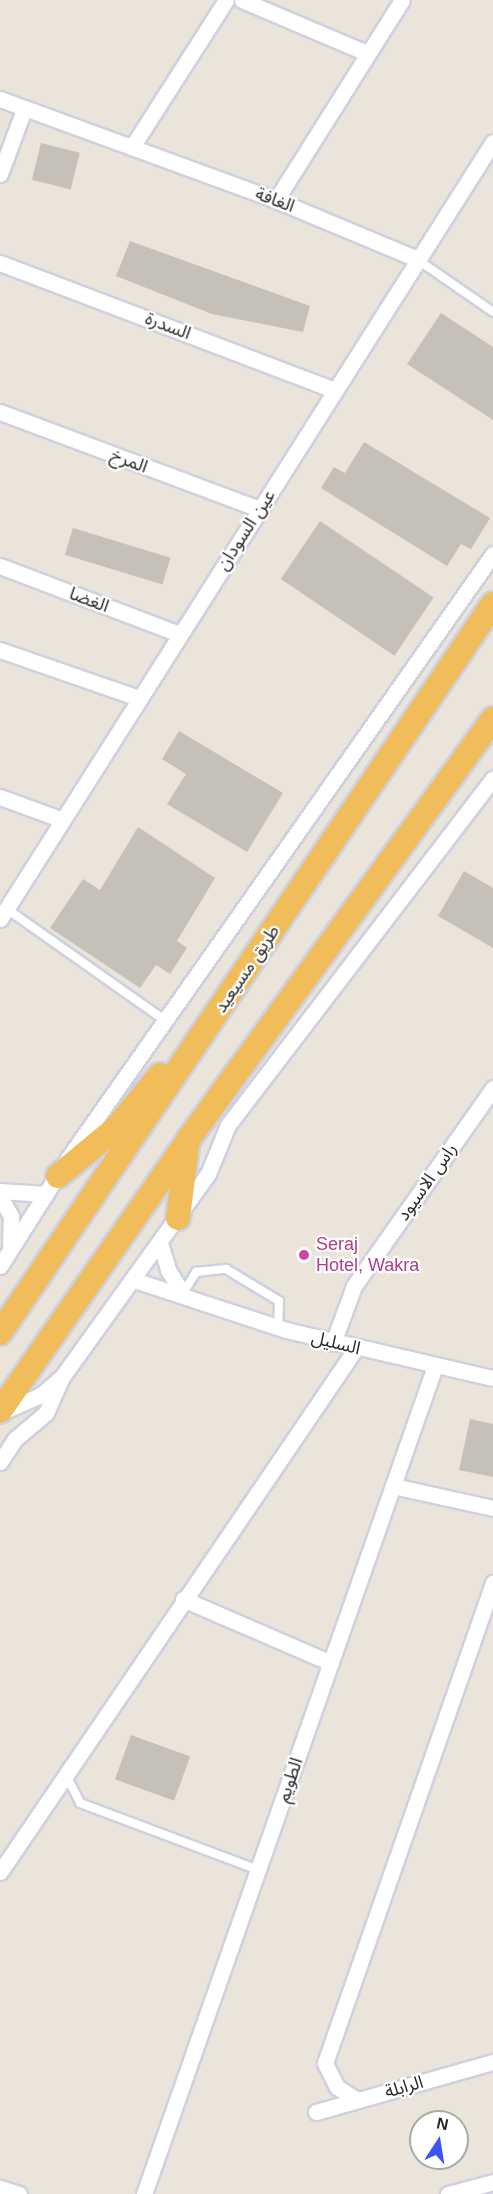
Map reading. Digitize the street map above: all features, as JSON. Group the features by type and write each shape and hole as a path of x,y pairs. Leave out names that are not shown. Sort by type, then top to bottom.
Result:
{"highway":[{"name":"طريق مسيعيد","path":"0,1333 493,604"},
{"path":"468,753 493,710"},
{"path":"0,1412 188,1140 493,719"},
{"path":"52,1185 116,1128 241,979"},
{"path":"178,1218 188,1140"}],"street":[{"path":"132,147 226,0"},
{"path":"242,0 367,53"},
{"path":"276,200 402,0"},
{"name":"الغافة","path":"0,99 276,200 417,259"},
{"path":"0,174 24,109"},
{"name":"عين السودان","path":"3,914 60,819 493,142"},
{"name":"السدرة","path":"0,263 335,390"},
{"name":"المرخ","path":"0,412 259,509"},
{"name":"طريق مسيعيد","path":"0,1266 52,1185 493,554"},
{"name":"الغضا","path":"0,567 179,634"},
{"path":"0,650 139,698"},
{"path":"0,1462 15,1439 46,1413 62,1377 134,1280 208,1174 228,1125 493,779"},
{"path":"0,797 60,819"},
{"name":"راس الاسيود","path":"333,1343 354,1286 493,1088"},
{"path":"0,1191 52,1185"},
{"path":"0,1197 11,1216 10,1249"},
{"path":"160,1243 168,1270 183,1294"},
{"name":"السليل","path":"134,1280 183,1294 278,1328 333,1343 493,1378"},
{"path":"0,1872 66,1771 356,1348"},
{"name":"الطويم","path":"144,2194 435,1366"},
{"path":"0,1412 41,1395 62,1377"},
{"path":"393,1486 493,1508"},
{"path":"357,2100 337,2087 325,2063 492,1594"},
{"path":"183,1599 331,1663"},
{"name":"الرابلة","path":"316,2112 493,2062"},
{"path":"448,2194 493,2181"},
{"path":"0,2188 19,2194"}],"lane":[{"path":"417,259 493,312"},
{"path":"3,914 166,1021"},
{"path":"183,1294 196,1272 226,1269 279,1301 278,1328"},
{"path":"66,1771 80,1803 258,1870"}],"building":[{"path":"41,143 80,153 71,190 32,180"},
{"path":"130,241 310,306 303,332 212,314 116,276"},
{"path":"441,313 493,347 493,420 407,364"},
{"path":"364,442 490,518 471,549 461,544 447,566 321,488 334,467 345,473"},
{"path":"320,521 434,598 394,656 281,579"},
{"path":"73,528 171,558 162,585 65,555"},
{"path":"179,731 283,793 247,852 167,804 186,774 162,759"},
{"path":"138,827 215,878 177,941 187,948 170,974 156,965 140,988 50,928 83,879 100,890"},
{"path":"464,871 493,888 493,948 438,916"},
{"path":"470,1419 493,1424 493,1477 459,1470"},
{"path":"131,1735 190,1757 174,1801 115,1779"}],"place":[{"name":"Seraj Hotel, Wakra","path":"304,1255"}]}
